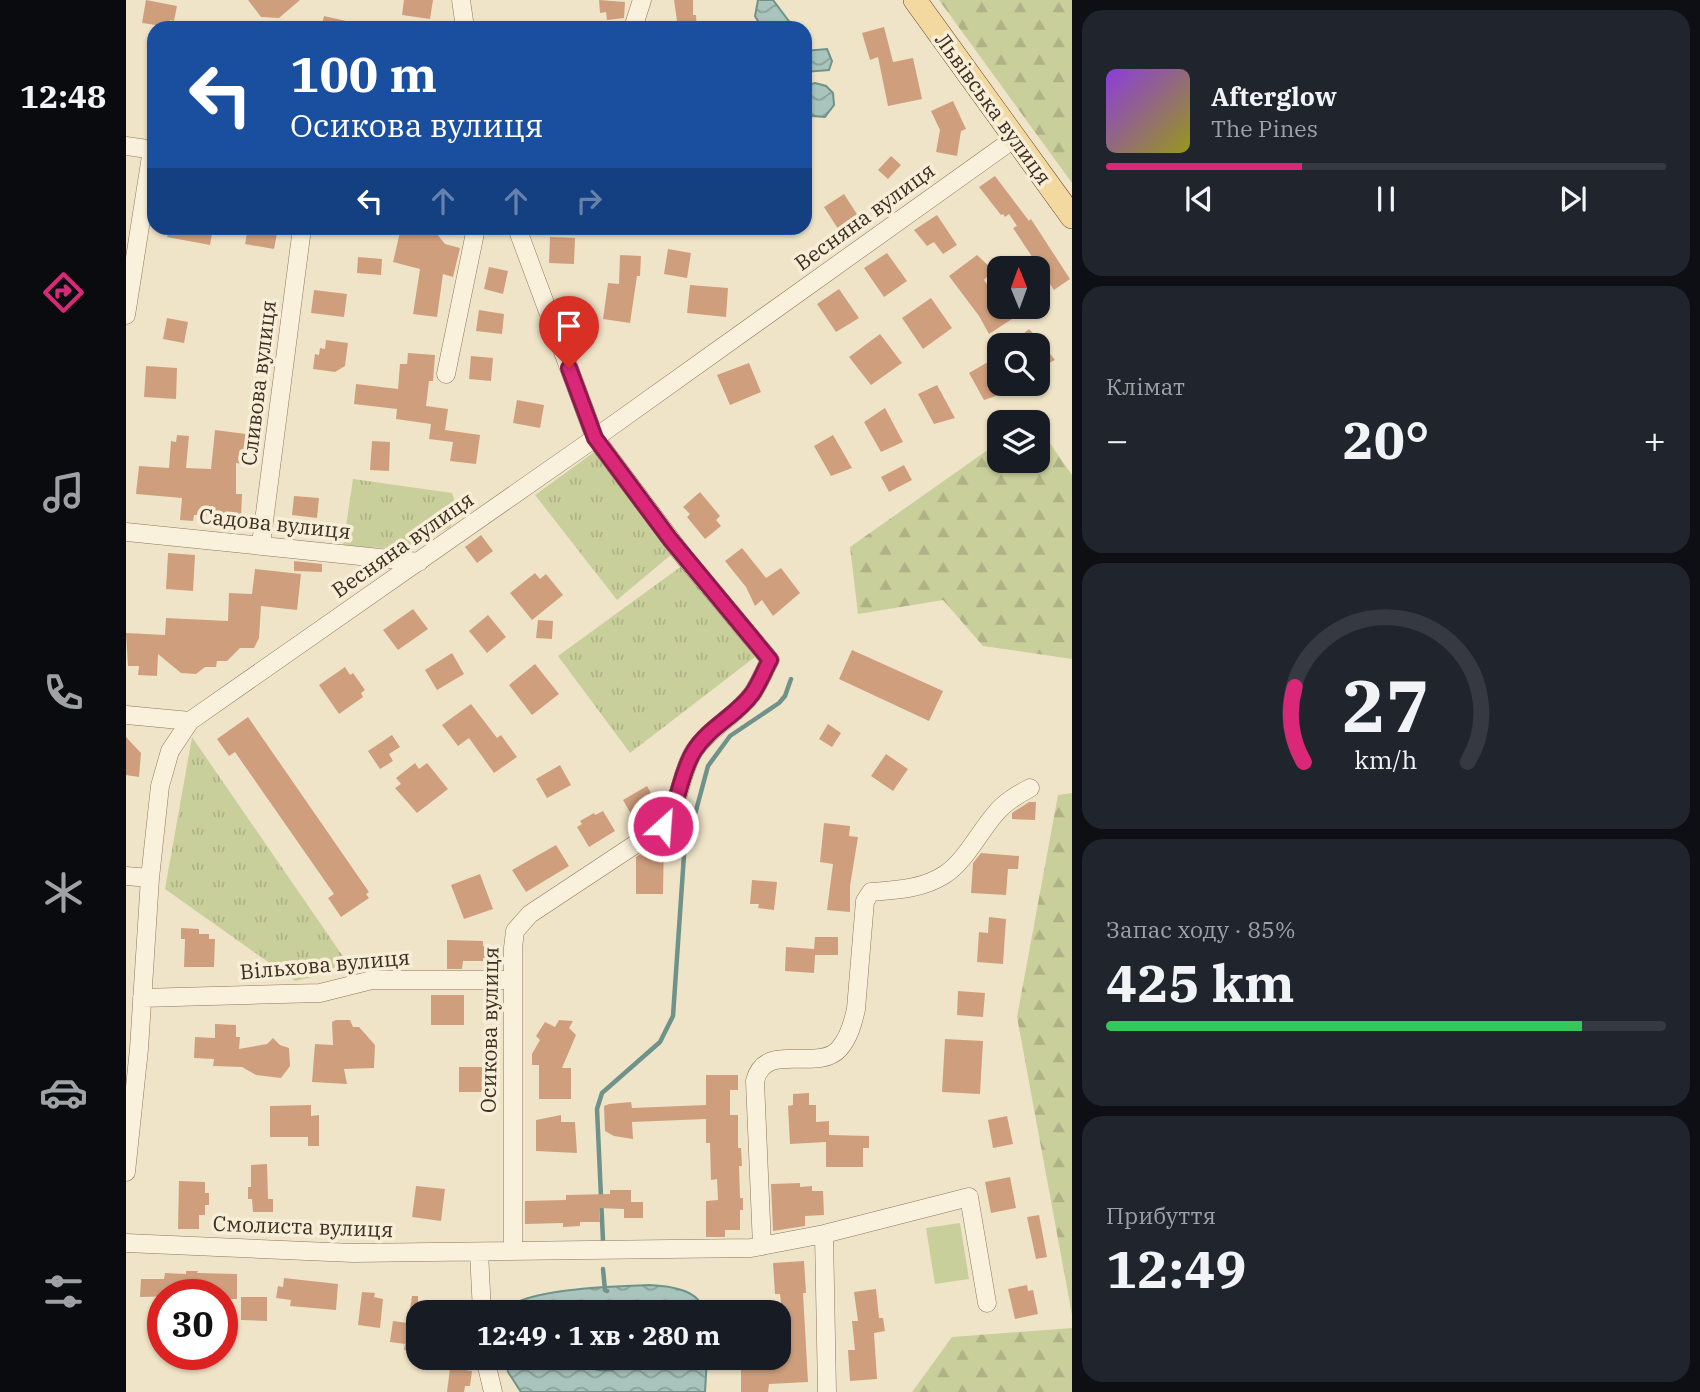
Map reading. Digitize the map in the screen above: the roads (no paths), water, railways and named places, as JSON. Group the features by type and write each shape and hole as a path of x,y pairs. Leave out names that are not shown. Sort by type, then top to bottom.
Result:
{"main road":[{"name":"Львівська вулиця","path":"915,0 1072,217"}],"street":[{"path":"461,0 465,21"},
{"path":"635,21 642,0"},
{"name":"Весняна вулиця","path":"126,1172 132,1048 142,998 150,878 160,786 170,751 190,721 595,438 1015,138"},
{"path":"126,146 147,149"},
{"path":"126,316 147,187"},
{"name":"Сливова вулиця","path":"261,544 301,235"},
{"path":"446,374 475,235"},
{"path":"520,235 595,438"},
{"name":"Осикова вулиця","path":"513,1251 512,980 515,931 521,922 663,826 673,814 686,767 695,750 706,735 752,694 770,660 670,539 595,438"},
{"name":"Садова вулиця","path":"126,532 419,562"},
{"path":"126,715 190,721"},
{"path":"762,1246 755,1081 758,1069 766,1062 828,1056 838,1051 853,1025 865,901 871,892 908,890 945,875 972,846 996,813 1011,799 1030,788"},
{"path":"126,876 150,878"},
{"name":"Вільхова вулиця","path":"142,998 320,993 372,980 512,980"},
{"name":"Смолиста вулиця","path":"126,1243 353,1253 762,1246 824,1234 969,1197 988,1303"},
{"path":"824,1234 827,1392"},
{"path":"478,1252 481,1300"},
{"path":"488,1370 493,1392"}],"water":[{"path":"758,0 773,0 789,21 758,21 755,16"},
{"path":"827,49 832,61 829,70 812,71 812,50"},
{"path":"812,84 826,86 833,93 834,105 825,117 812,116"},
{"path":"649,1285 682,1290 698,1300 524,1300 549,1293"},
{"path":"706,1370 705,1392 521,1392 508,1372"}],"waterway":[{"path":"603,1241 597,1109 602,1093 660,1042 673,1016 684,855 708,766 730,736 779,703 785,696 791,679"},
{"path":"603,1269 607,1291"}]}
